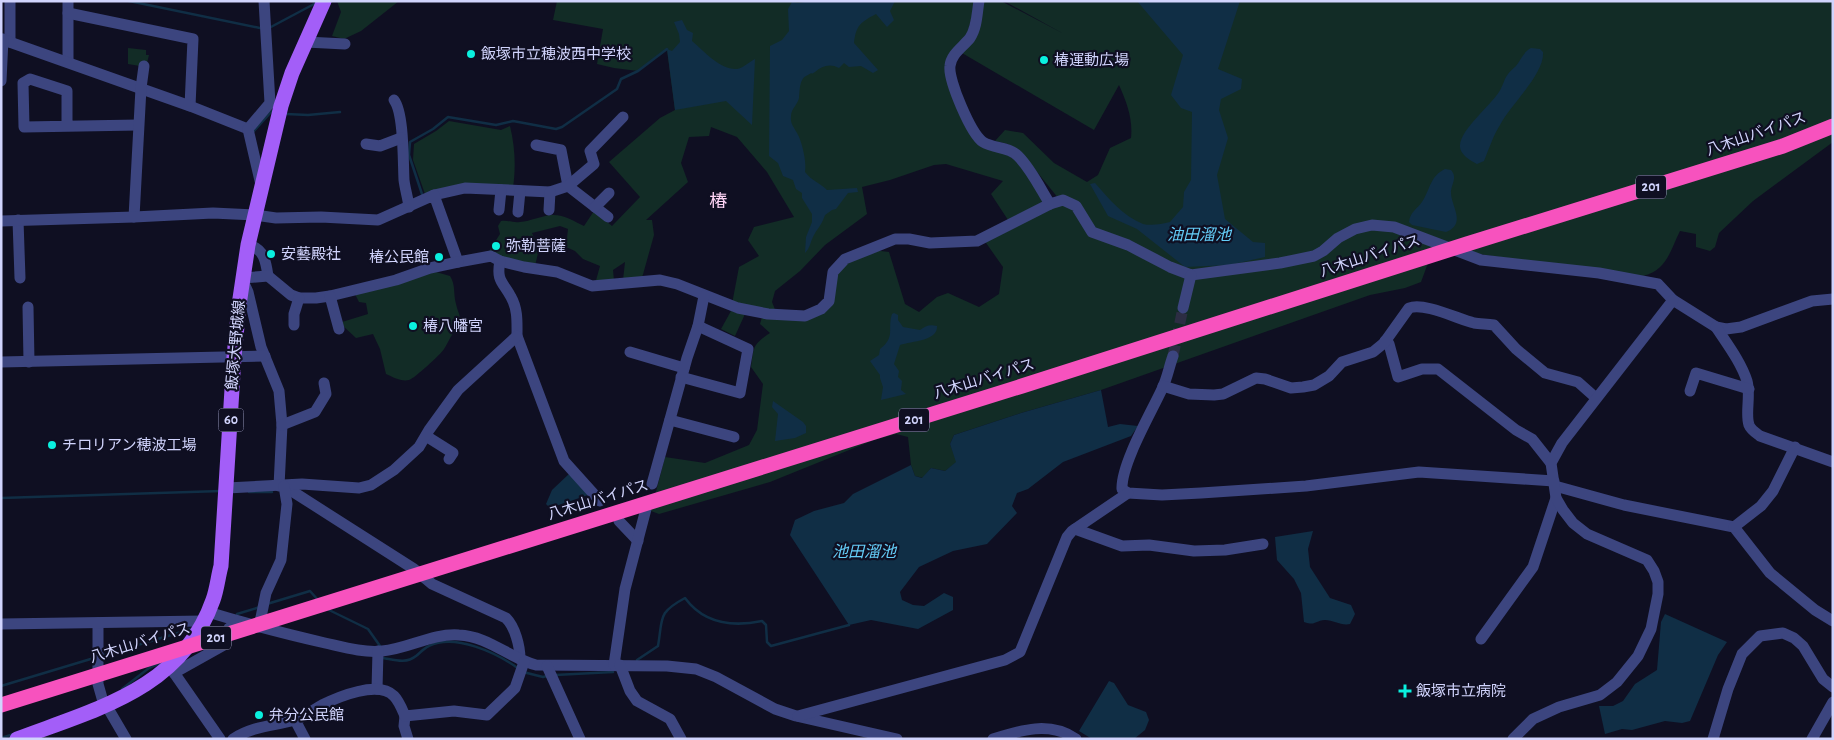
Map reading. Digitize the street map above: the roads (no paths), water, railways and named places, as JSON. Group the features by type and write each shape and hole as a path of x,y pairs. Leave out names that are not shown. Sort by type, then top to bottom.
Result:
{"highway":[{"name":"八木山バイパス","path":"1,705 1782,146 1833,126"}],"main road":[{"name":"飯塚大野城線","path":"16,739 108,705 172,670 187,648 214,598 221,566 234,357 248,245 261,187 275,105 292,74 324,1"}],"street":[{"path":"1,82 10,1"},
{"path":"248,130 275,105 264,1"},
{"path":"979,1 975,26 970,38 954,55 950,64 956,92 969,122 982,141 993,146 1008,148 1018,156 1050,204"},
{"path":"68,62 68,7 193,39 190,106"},
{"path":"5,40 190,106 248,130"},
{"path":"306,42 345,44"},
{"path":"134,217 138,125 144,66"},
{"path":"67,126 67,91 30,79 23,83 24,127 138,125"},
{"path":"394,100 399,113 404,181 409,207"},
{"path":"1,220 213,213 276,218 321,217 378,220 434,196 465,188 550,192 568,186 594,164 590,151 623,117"},
{"path":"248,130 261,187"},
{"path":"366,144 380,146 401,138"},
{"path":"536,145 561,150 568,186 608,217"},
{"path":"499,210 501,190"},
{"path":"518,212 520,191"},
{"path":"548,210 550,192"},
{"path":"595,207 609,193"},
{"path":"434,196 458,262"},
{"path":"248,245 260,251 266,261 268,276 291,295 299,298 330,296 396,280 430,268 491,256 500,261 524,267 558,272 592,286 660,280 677,284 738,308 768,314 805,316 821,309 829,302 834,272 845,259 896,239 909,238 930,243 977,241 1050,204 1063,200 1076,206 1092,232 1128,246 1170,268 1191,276 1314,256 1355,228 1372,225 1394,227 1481,260 1564,268 1658,284 1673,300 1716,327 1726,329 1741,327 1812,301 1833,299"},
{"path":"18,220 20,278"},
{"path":"500,261 500,280 512,298 518,319 517,336 564,461 600,501"},
{"path":"259,627 266,593 281,560 287,504 282,486 282,425 278,391 261,347 248,292 243,280 268,276"},
{"path":"1184,308 1191,276"},
{"path":"330,296 339,329"},
{"path":"652,484 683,372 698,326 704,296"},
{"path":"294,325 294,314 299,298"},
{"path":"1551,463 1562,443 1673,300"},
{"path":"1163,386 1189,394 1214,395 1223,394 1256,378 1265,379 1291,388 1303,388 1314,385 1329,376 1342,362 1373,352 1385,341 1413,306 1475,323 1494,325 1516,349 1545,373 1578,382 1596,398"},
{"path":"28,307 29,362"},
{"path":"630,352 646,351 683,372 740,393 748,349 698,326"},
{"path":"1716,327 1738,360 1747,380 1749,389 1749,425 1754,432 1760,436 1833,462"},
{"path":"227,488 314,484 359,488 372,485 394,470 419,447 458,390 517,336"},
{"path":"1385,341 1389,344 1398,376 1422,369 1438,369 1516,430 1532,439 1551,463 1555,488 1573,523 1587,534 1647,560 1658,582 1658,594 1651,629 1638,656 1618,682 1600,695 1559,707 1533,719 1513,739"},
{"path":"1,362 265,356"},
{"path":"1173,356 1163,386 1125,471 1122,489 1128,493 1162,495 1306,486 1420,472 1555,488 1624,505 1734,527 1770,573 1814,610 1833,621"},
{"path":"1690,391 1696,373 1749,389"},
{"path":"282,425 315,412 326,394 324,383"},
{"path":"670,420 734,437"},
{"path":"426,436 452,453 449,459"},
{"path":"1734,527 1761,506 1773,490 1795,448"},
{"path":"282,486 414,569 432,584 506,618 511,623 520,652 522,666 515,688 487,715 454,712 404,716"},
{"path":"1481,639 1533,567 1555,488"},
{"path":"796,716 1004,660 1020,652 1067,538 1075,529 1128,493"},
{"path":"646,509 625,589 617,665 637,701 670,719 681,739"},
{"path":"619,521 638,541"},
{"path":"1075,529 1122,546 1149,545 1194,551 1225,550 1263,544"},
{"path":"1,624 98,623 205,617 231,619 347,648 378,651 400,648 435,637 459,634 481,638 522,666 550,673 617,665 667,666 696,669 716,677 775,709 851,734 897,739"},
{"path":"220,739 172,670 224,645 231,619"},
{"path":"98,623 98,684 102,698 108,705 126,739"},
{"path":"1712,739 1728,689 1742,654 1760,636 1783,633 1794,638 1803,646 1823,679 1833,688"},
{"path":"376,689 378,651"},
{"path":"550,673 580,739"},
{"path":"233,739 255,728 295,720 320,706 344,696 376,689 389,692 394,696 404,716 404,726 408,739"},
{"path":"1812,739 1833,702"},
{"path":"295,720 305,739"},
{"path":"993,739 1010,736 1034,728 1060,731 1076,739"}],"water":[{"path":"895,1 890,11 894,20 887,27 876,14 860,25 856,32 854,43 878,70 873,73 861,66 849,67 844,63 839,68 829,65 811,73 801,81 799,98 791,113 791,119 802,146 805,172 827,190 857,188 858,192 848,193 836,209 825,215 805,253 806,237 812,222 812,214 802,198 802,193 796,189 793,180 783,176 778,163 769,156 770,46 782,40 789,31 788,9 792,2"},
{"name":"油田溜池","path":"1137,1 1240,1 1218,69 1242,79 1241,89 1221,99 1219,110 1228,138 1217,175 1225,219 1253,242 1265,243 1265,257 1229,265 1185,267 1137,229 1108,216 1090,184 1095,183 1117,207 1136,221 1153,225 1170,222 1183,207 1184,192 1191,180 1192,112 1181,108 1171,95 1183,55"},
{"path":"682,20 687,30 693,33 692,41 718,63 737,69 755,59 752,125 726,101 675,110 667,49 672,51 680,42 674,22"},
{"path":"1531,48 1540,49 1543,52 1539,70 1500,125 1484,161 1477,164 1461,151 1460,145 1465,132 1499,92 1505,78"},
{"path":"1445,169 1451,170 1454,176 1451,193 1457,220 1456,224 1446,232 1412,225 1409,222 1411,216 1422,202 1433,179"},
{"path":"894,313 898,315 898,320 903,327 920,330 932,325 937,326 936,331 929,338 900,345 894,364 899,371 898,377 902,381 901,390 906,394 881,400 883,387 880,375 870,361 879,355 880,349 890,337 891,319"},
{"name":"池田溜池","path":"1101,390 1108,427 1120,424 1138,426 1131,436 1063,462 1028,489 1017,493 1012,506 1017,513 987,544 953,551 919,567 900,592 902,600 913,605 924,606 944,593 953,597 953,610 918,629 871,620 849,625 790,535 795,520 814,511 844,503 853,494 911,465 915,476 922,478 931,468 945,471 956,462 950,444 954,435"},
{"path":"773,401 803,422 806,426 806,433 795,438 775,441 778,414 772,407"},
{"path":"570,473 591,494 550,508 546,504 552,490"},
{"path":"1313,531 1308,549 1310,567 1330,598 1351,605 1355,614 1350,624 1325,620 1313,623 1304,622 1301,593 1294,579 1277,560 1275,537"},
{"path":"1665,614 1727,642 1718,655 1690,721 1682,723 1665,721 1632,730 1622,729 1605,734 1599,706 1613,706 1623,701 1635,684 1657,670 1661,622"},
{"path":"1109,681 1114,683 1128,705 1146,712 1149,720 1145,730 1134,739 1092,739 1079,731"}],"waterway":[{"path":"129,1 260,28"},
{"path":"269,28 316,3"},
{"path":"422,194 409,155 410,142 433,129 448,117 496,125 513,121 556,129 562,127 617,89 621,79 638,71 667,49"},
{"path":"253,132 272,111"},
{"path":"286,114 308,115 340,112"},
{"path":"1,498 221,491"},
{"path":"249,492 272,492"},
{"path":"267,604 310,591 318,600"},
{"path":"637,660 658,646 661,622 665,612 685,598 701,613 720,622 740,624 762,621 766,625 767,642 771,646 849,625"},
{"path":"237,614 260,607"},
{"path":"327,609 368,629 380,646"},
{"path":"101,656 191,629"},
{"path":"383,658 400,661 408,660 429,646 451,642 463,643 488,651 519,669"},
{"path":"1,686 94,658"},
{"path":"122,689 149,668 162,662"},
{"path":"523,672 543,677 547,676"},
{"path":"555,675 613,672"},
{"path":"1,738 14,734"}],"tunnel":[{"path":"1173,356 1183,308"}],"place":[{"name":"飯塚市立穂波西中学校","path":"471,54"},
{"name":"椿運動広場","path":"1044,60"},
{"name":"弥勒菩薩","path":"496,246"},
{"name":"安藝殿社","path":"271,254"},
{"name":"椿公民館","path":"439,257"},
{"name":"椿八幡宮","path":"413,326"},
{"name":"チロリアン穂波工場","path":"52,445"},
{"name":"飯塚市立病院","path":"1405,691"},
{"name":"弁分公民館","path":"259,715"}],"district":[{"name":"椿","path":"718,202"}]}
